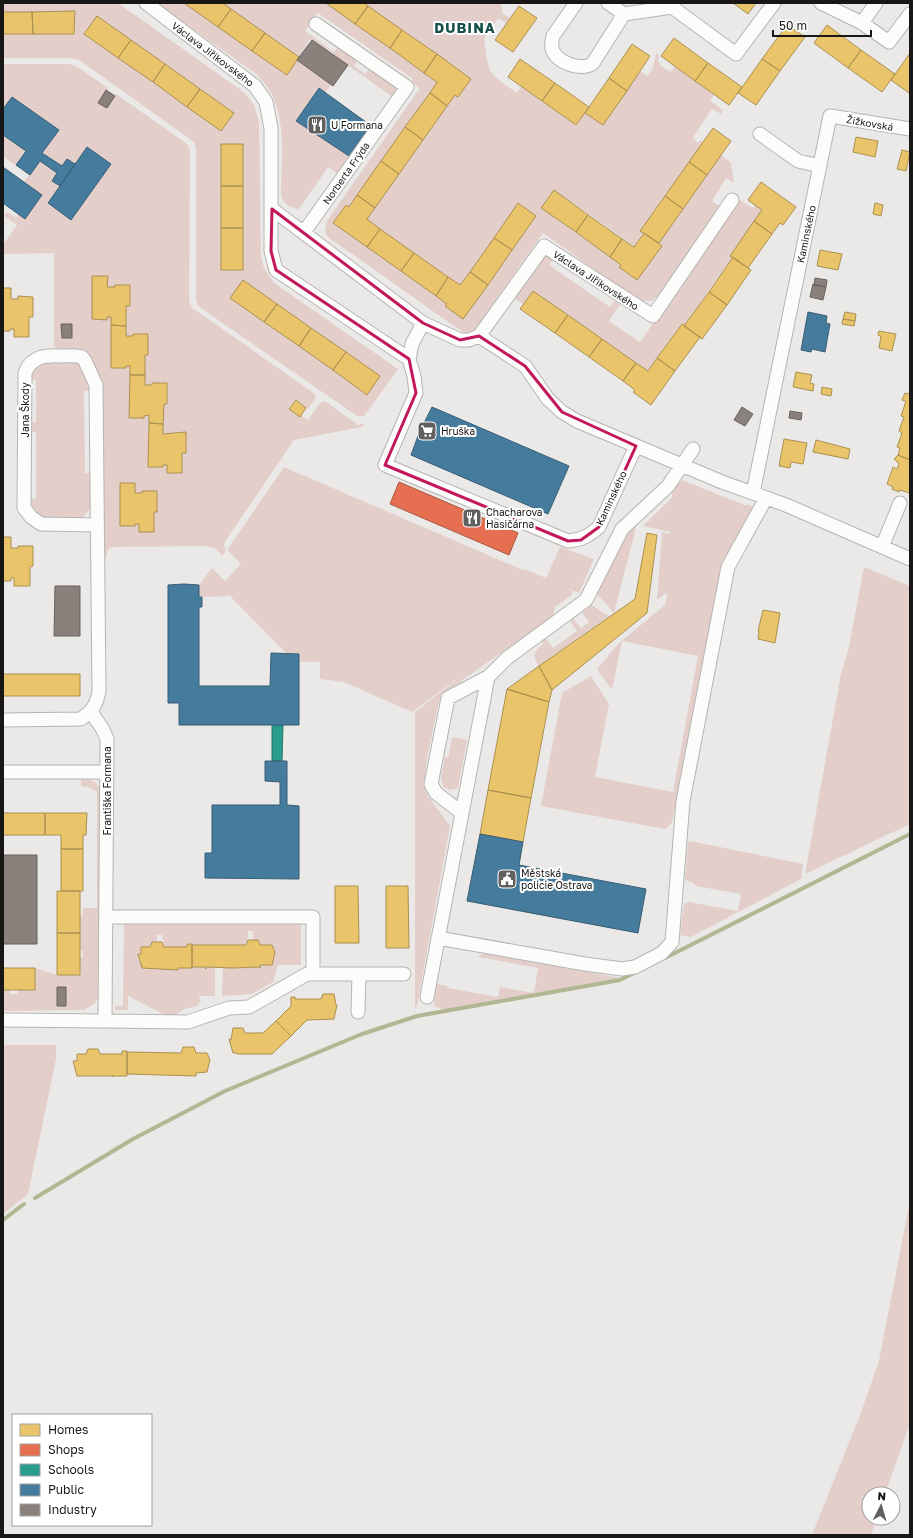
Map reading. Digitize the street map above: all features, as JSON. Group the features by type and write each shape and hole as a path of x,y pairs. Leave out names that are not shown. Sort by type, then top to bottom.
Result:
{"street":[{"name":"Václava Jiřikovského","path":"146,3 255,86 266,102 271,128 271,251 276,270 409,359"},
{"path":"576,3 553,36 552,50 557,56 579,68 587,68 593,63 624,14"},
{"path":"608,3 624,14 673,5 736,54 774,3"},
{"path":"821,3 862,23 889,42 910,14"},
{"path":"862,23 876,3"},
{"name":"Norberta Frýda","path":"304,232 407,86 316,24"},
{"name":"Žižkovská","path":"830,116 910,129"},
{"name":"Kaminského","path":"753,493 830,116"},
{"path":"760,134 798,161 820,166"},
{"name":"Václava Jiřikovského","path":"479,336 544,246 653,316 732,200"},
{"path":"272,209 424,323 460,340 469,340 479,336 525,366 548,399 562,412 577,421 682,466 803,512 910,559"},
{"path":"409,359 412,344 424,323"},
{"name":"Jana Škody","path":"91,712 97,704 99,692 96,385 85,360 82,357 49,350 31,363 25,374 24,508 31,518 41,524 97,525"},
{"name":"Kaminského","path":"409,359 414,376 416,393 385,465 568,541 581,540 590,535 599,527 636,446"},
{"path":"462,813 436,792 432,784 448,698 488,678 507,658 586,600 622,529 668,486 693,450"},
{"path":"438,938 585,964 622,969 635,967 662,953 672,942 683,801 728,567 766,498"},
{"path":"882,547 900,503"},
{"path":"427,997 488,678"},
{"path":"3,720 81,719 91,712"},
{"name":"Františka Formana","path":"91,712 102,728 107,739 105,1021"},
{"path":"3,772 107,772"},
{"path":"106,917 313,917 313,973"},
{"path":"3,1020 188,1022 228,1008 248,1007 301,976 313,973 404,974"},
{"path":"358,1012 359,974"}],"highlighted area":[{"path":"272,209 423,323 460,340 479,336 525,366 562,412 636,446 599,527 581,540 568,541 385,465 416,393 409,359 276,270 271,251"}],"shaded area":[{"path":"3,3 118,3 245,93 254,105 259,121 261,257 264,268 274,283 398,369 364,416 357,416 198,306 196,299 196,148 194,142 79,60 71,58 3,58"},
{"path":"157,3 501,3 502,13 510,18 506,23 498,18 484,39 487,60 491,72 500,81 517,93 521,87 576,125 584,112 603,125 640,71 648,76 653,68 656,53 659,55 658,60 661,66 670,72 675,66 714,95 710,101 723,110 721,114 712,109 693,137 698,143 700,140 703,142 641,230 643,232 634,246 554,190 541,208 621,264 619,267 637,280 659,243 721,155 731,163 734,183 726,178 712,201 722,208 661,292 652,301 641,301 634,298 543,233 474,330 464,333 328,237 325,231 327,221 420,88 411,82 413,79 318,13 305,31 334,52 339,46 358,59 354,66 365,74 370,68 394,85 397,91 394,98 332,54 333,52 322,47 321,44 320,45 312,40 309,40 297,60 331,84 325,93 318,88 296,120 349,155 347,158 350,160 339,175 328,167 299,209 293,208 282,199 281,196 281,130 279,115 267,86 256,74"},
{"path":"3,64 70,64 79,68 108,88 98,102 116,94 187,144 190,151 189,300 191,307 315,394 315,399 308,409 296,399 289,407 308,420 319,404 325,401 358,425 365,423 362,427 294,440 226,540 224,545 226,551 222,556 216,549 208,546 111,547 107,551 107,556 103,556 103,385 87,352 60,351 54,346 54,253 3,254 3,241 5,242 17,225 4,216 7,212 16,218 19,214 24,182 40,160 57,173 52,180 59,186 47,203 71,220 111,163 87,147 75,164 67,159 62,166 42,152 58,129 12,97 3,109"},
{"path":"3,135 25,150 15,165 3,156"},
{"path":"736,198 753,208 755,205 762,210 730,255 732,257 684,326 681,324 647,371 533,291 523,304 513,297 541,259 545,257 554,258 549,265 610,307 616,299 621,303 609,321 640,342 686,276"},
{"path":"42,362 80,363 93,391 84,391 85,473 93,473 92,507 83,517 79,519 44,520 34,514 28,500 36,499 36,432 28,432 28,422 36,422 36,380 28,380 30,372"},
{"path":"284,467 523,570 524,569 546,578 560,547 594,559 579,593 566,588 572,591 572,595 555,607 553,616 446,692 439,701 427,758 424,785 428,796 450,826 417,1006 415,1007 415,712 468,671 412,712 344,682 320,679 320,662 299,662 299,654 287,654 230,596 199,597 199,585 212,568 225,581 241,564 227,550"},
{"path":"682,480 753,507 720,572 672,823 665,829 541,806 562,693 591,676 609,704 595,777 673,792 698,656 622,641 612,690 597,669 619,643 665,605 666,593 657,600 662,532 670,534 671,532 643,526 672,498 672,490"},
{"path":"636,524 614,613 597,594 623,539"},
{"path":"864,567 910,586 910,824 805,874 841,674 849,647"},
{"path":"591,605 609,616 538,666 534,655 537,649 543,644 542,641 546,639 553,648 577,631 570,621 574,619 581,628 589,622 582,613"},
{"path":"452,737 467,740 458,788 450,790 443,787 441,776 445,757 448,758"},
{"path":"81,778 93,781 98,785 101,791 100,994 95,1003 84,1010 3,1011 3,990 10,990 10,994 17,994 18,990 35,990 35,968 57,975 79,975 79,957 83,957 83,950 79,950 79,916 83,915 83,908 97,908 97,792 89,787 81,786"},
{"path":"690,841 803,864 801,879 691,937 680,935 684,904 689,902 738,911 741,894 696,886 692,882 685,880 688,842"},
{"path":"124,923 301,923 301,965 278,965 273,982 252,994 222,996 223,967 271,965 274,949 272,945 260,945 258,940 253,940 253,931 248,931 248,940 246,945 192,945 191,943 186,944 186,947 164,947 162,935 157,935 157,941 152,942 150,947 141,947 141,953 138,953 142,968 205,968 215,966 215,996 199,996 200,1001 197,1006 184,1009 173,1016 167,1016 128,996 128,1010 115,1010 115,1006 123,1006"},
{"path":"484,953 620,978 444,1010 434,1006 436,984 447,986 447,988 498,997 500,987 534,993 538,968 478,957"},
{"path":"3,1045 56,1045 56,1059 28,1194 3,1214"},
{"path":"910,1200 910,1423 888,1486 861,1486 861,1526 874,1526 871,1535 812,1535 860,1415 879,1361"}],"building: Homes":[{"path":"184,3 223,3 231,9 218,27"},
{"path":"326,3 364,3 368,6 355,24"},
{"path":"733,3 756,3 748,14"},
{"path":"368,6 402,30 390,48 355,24"},
{"path":"519,6 537,18 513,52 495,40"},
{"path":"231,9 265,33 252,51 218,27"},
{"path":"75,11 74,34 33,34 32,12"},
{"path":"3,12 32,12 33,34 3,34"},
{"path":"97,16 131,40 118,58 84,34"},
{"path":"787,25 805,37 780,71 762,59"},
{"path":"827,25 861,50 848,68 814,43"},
{"path":"402,30 437,54 424,73 390,48"},
{"path":"265,33 299,57 287,75 252,51"},
{"path":"674,38 708,63 695,81 661,56"},
{"path":"131,40 165,64 153,82 118,58"},
{"path":"632,44 650,56 627,91 609,78"},
{"path":"861,50 895,74 882,92 848,68"},
{"path":"910,53 910,91 909,93 891,80"},
{"path":"437,54 471,79 458,97 455,95 447,106 430,93 437,82 424,73"},
{"path":"520,59 555,83 542,101 508,77"},
{"path":"762,59 780,71 756,105 738,93"},
{"path":"708,63 742,87 729,105 695,81"},
{"path":"165,64 200,89 187,107 153,82"},
{"path":"609,78 627,91 603,125 585,113"},
{"path":"555,83 589,107 576,125 542,101"},
{"path":"200,89 234,113 221,131 187,107"},
{"path":"430,93 447,106 423,140 405,127"},
{"path":"405,127 423,140 399,174 381,161"},
{"path":"713,128 731,141 707,175 689,162"},
{"path":"856,137 878,141 875,157 853,152"},
{"path":"221,144 243,144 243,186 221,186"},
{"path":"902,150 910,152 906,171 897,169"},
{"path":"381,161 399,174 375,208 357,195"},
{"path":"689,162 707,175 683,209 665,196"},
{"path":"761,182 796,207 783,225 780,223 772,234 754,221 762,210 748,200"},
{"path":"221,186 243,186 243,228 221,228"},
{"path":"554,190 588,215 576,232 541,208"},
{"path":"357,195 375,208 367,219 380,229 367,247 333,223 346,205 349,207"},
{"path":"665,196 683,209 659,243 640,231"},
{"path":"518,203 536,216 512,250 494,238"},
{"path":"875,203 883,205 881,216 873,214"},
{"path":"588,215 622,239 610,257 576,232"},
{"path":"754,221 772,234 748,268 730,256"},
{"path":"221,228 243,228 243,270 221,270"},
{"path":"380,229 414,253 401,271 367,247"},
{"path":"644,233 662,246 637,280 619,267 621,265 610,257 622,239 634,247"},
{"path":"494,238 512,250 488,285 470,272"},
{"path":"820,250 842,254 838,270 817,266"},
{"path":"414,253 448,277 436,296 401,271"},
{"path":"733,257 751,270 727,305 709,292"},
{"path":"470,272 488,285 463,319 445,306 447,304 436,296 448,277 460,285"},
{"path":"92,276 108,276 107,287 115,287 115,285 130,285 130,306 126,306 126,326 111,325 111,317 107,317 107,320 92,319"},
{"path":"243,280 277,304 264,322 230,298"},
{"path":"3,288 11,288 11,299 18,299 18,296 33,297 33,317 29,317 29,337 14,337 14,329 10,329 10,331 3,331"},
{"path":"533,291 568,315 555,333 520,309"},
{"path":"709,292 727,305 702,339 684,326"},
{"path":"277,304 311,328 299,346 264,322"},
{"path":"845,312 856,314 855,321 843,319"},
{"path":"568,315 602,339 589,357 555,333"},
{"path":"843,319 855,321 854,326 842,324"},
{"path":"682,324 700,337 675,371 657,358"},
{"path":"111,325 126,326 126,336 133,336 133,334 148,334 148,355 145,355 145,375 130,375 130,366 126,366 126,368 111,368"},
{"path":"311,328 346,352 333,370 299,346"},
{"path":"879,331 896,334 892,351 879,348 881,336 878,335"},
{"path":"602,339 636,363 623,381 589,357"},
{"path":"346,352 380,376 367,395 333,370"},
{"path":"657,358 675,371 651,405 633,392 635,390 623,381 636,363 648,371"},
{"path":"796,372 812,375 810,383 814,384 813,391 793,387"},
{"path":"130,375 145,375 145,385 152,385 152,383 167,383 167,404 164,404 163,424 149,423 149,415 144,416 144,418 129,418"},
{"path":"822,387 832,389 831,396 821,394"},
{"path":"910,391 910,460 898,455 900,448 897,447 902,433 899,431 904,417 901,416 906,401 902,400 905,393 909,394"},
{"path":"296,400 306,408 300,417 289,409"},
{"path":"149,423 163,424 163,434 186,432 186,453 182,453 182,473 167,473 167,465 163,465 163,467 148,467"},
{"path":"784,439 807,443 803,464 791,462 790,468 779,466"},
{"path":"816,440 850,449 848,459 813,452"},
{"path":"898,455 910,460 910,493 900,490 899,492 892,489 893,487 887,484 893,467 897,469 899,464 894,459"},
{"path":"120,483 135,483 135,493 142,493 142,491 157,491 157,512 154,512 154,532 139,532 139,524 135,524 135,526 120,526"},
{"path":"647,533 657,535 647,613 552,690 539,666 635,599"},
{"path":"3,537 11,537 11,548 18,548 18,546 33,546 33,566 30,567 30,586 14,586 14,578 11,578 11,581 3,581"},
{"path":"763,610 780,613 775,643 758,639 758,631"},
{"path":"539,666 552,690 549,702 507,689"},
{"path":"3,674 80,674 80,696 3,696"},
{"path":"507,689 549,702 531,798 488,790"},
{"path":"488,790 531,798 523,842 480,834"},
{"path":"3,813 45,813 45,835 3,835"},
{"path":"45,813 87,813 86,835 83,835 83,849 61,849 61,835 45,835"},
{"path":"61,849 83,849 83,891 61,891"},
{"path":"335,886 358,886 359,943 335,943"},
{"path":"386,886 408,886 409,948 386,948"},
{"path":"57,891 80,891 80,933 57,933"},
{"path":"57,933 80,933 80,975 57,975"},
{"path":"248,940 258,940 260,945 272,945 275,952 272,965 260,965 260,968 206,967 206,969 205,967 192,967 192,945 246,945"},
{"path":"152,942 162,942 164,947 187,947 187,944 192,944 192,968 178,968 178,970 142,968 138,954 141,954 141,947 150,947"},
{"path":"3,968 35,968 35,990 3,990"},
{"path":"323,994 334,994 337,1005 334,1019 307,1020 291,1036 276,1021 291,1006 291,997 295,997 295,999 321,999"},
{"path":"276,1021 291,1036 272,1054 233,1053 229,1039 231,1040 233,1028 243,1028 245,1033 263,1033"},
{"path":"183,1047 194,1047 196,1053 207,1053 210,1060 207,1072 196,1073 196,1076 127,1074 127,1052 181,1053"},
{"path":"88,1049 98,1049 100,1054 122,1054 122,1051 127,1051 127,1076 77,1076 73,1061 77,1061 77,1054 86,1054"}],"building: Shops":[{"path":"399,482 518,533 509,555 390,504"}],"building: Schools":[{"path":"272,725 283,725 282,761 272,761"}],"building: Public":[{"path":"319,88 370,125 349,156 296,121"},
{"path":"12,97 59,130 42,153 62,166 67,159 75,164 60,186 52,181 57,173 40,161 30,175 16,165 26,151 3,135 3,109"},
{"path":"87,147 111,164 71,220 48,203"},
{"path":"3,167 42,195 25,219 3,203"},
{"path":"808,312 827,316 826,323 830,324 825,352 812,349 811,352 801,350"},
{"path":"432,407 569,466 548,514 411,455 422,425"},
{"path":"168,585 199,585 199,597 202,597 202,607 199,607 199,686 270,686 271,653 299,654 299,725 179,725 179,703 168,703"},
{"path":"265,761 287,761 287,805 299,806 299,879 205,878 205,853 212,853 212,805 280,805 280,782 265,781"},
{"path":"480,834 523,842 519,865 646,889 638,933 467,901"}],"building: Industry":[{"path":"312,40 348,65 333,86 297,60"},
{"path":"106,90 115,96 107,108 98,103"},
{"path":"815,278 827,280 826,287 814,285"},
{"path":"813,284 826,287 823,300 810,297"},
{"path":"61,324 72,324 72,338 62,338"},
{"path":"742,407 753,414 745,426 734,420"},
{"path":"790,411 802,413 801,420 789,418"},
{"path":"55,586 80,586 80,636 54,636"},
{"path":"3,855 37,855 37,944 3,944"},
{"path":"57,987 66,987 66,1006 57,1006"}],"waterway":[{"path":"665,958 910,834"},
{"path":"35,1198 133,1139 225,1091 362,1034 417,1016 620,980 636,972"},
{"path":"3,1220 24,1204"}],"place":[{"name":"U Formana","path":"317,125"},
{"name":"Hruška","path":"427,431"},
{"name":"Chacharova Hasičárna","path":"472,518"},
{"name":"Městská policie Ostrava","path":"507,879"}],"district":[{"name":"DUBINA","path":"465,28"}]}
